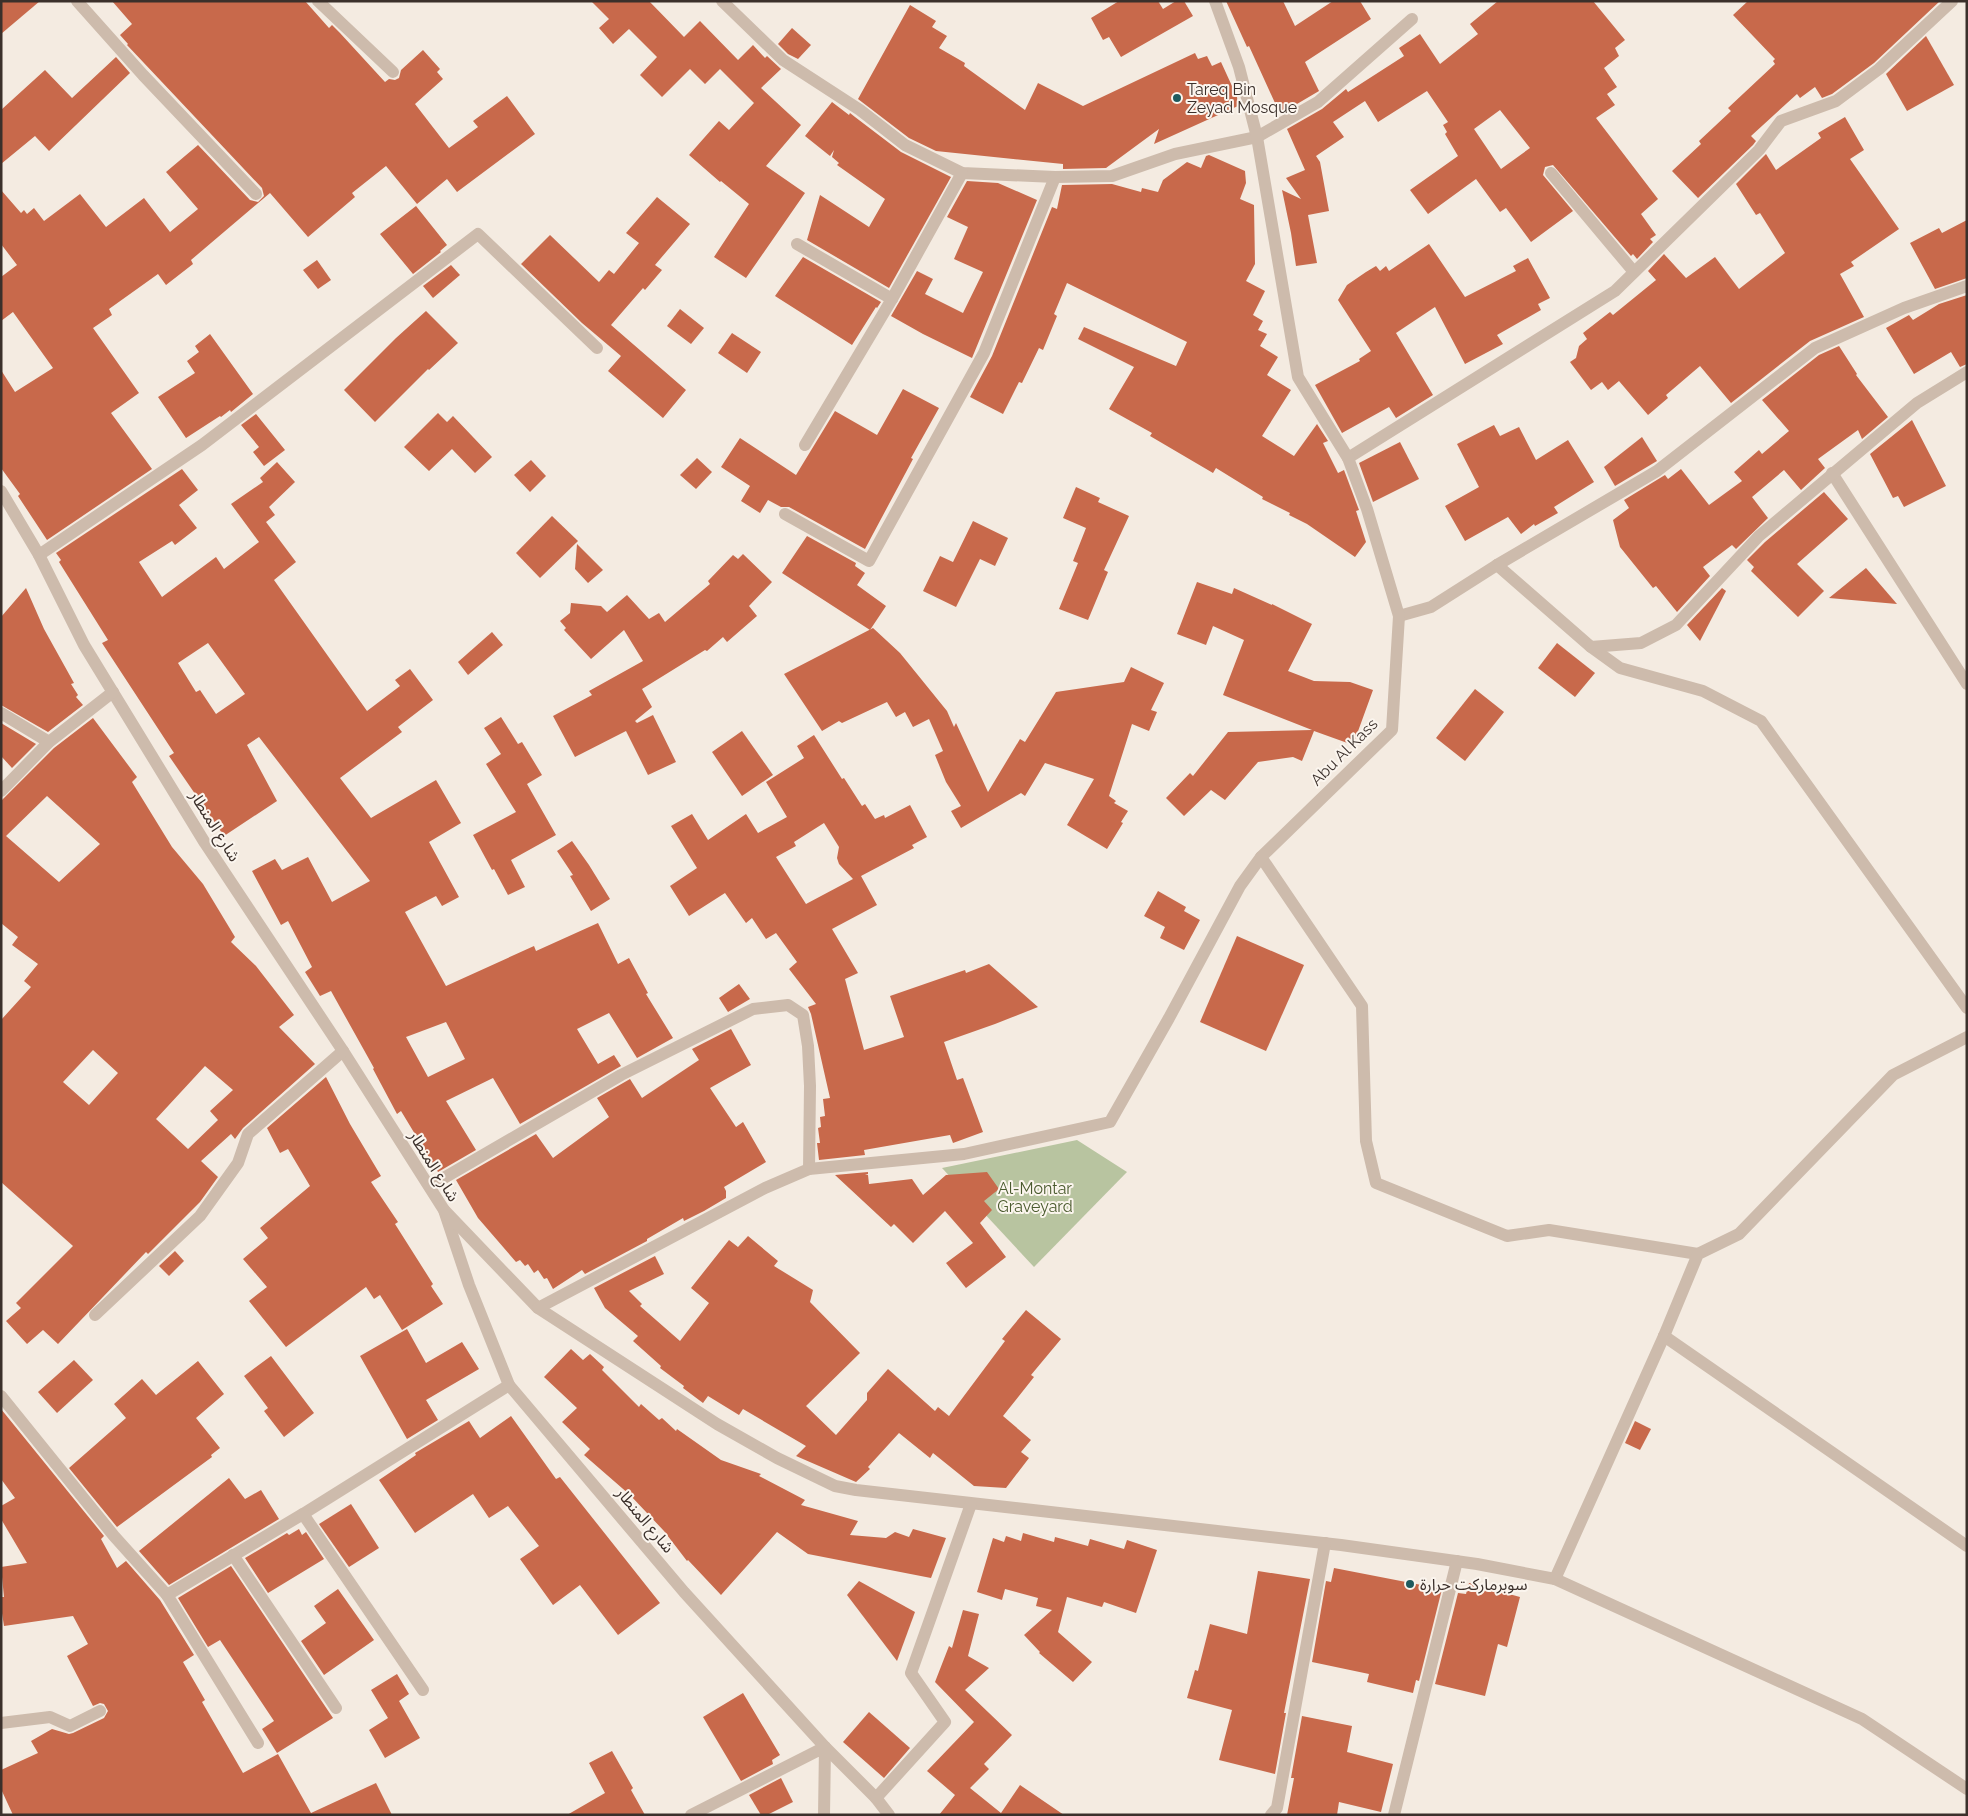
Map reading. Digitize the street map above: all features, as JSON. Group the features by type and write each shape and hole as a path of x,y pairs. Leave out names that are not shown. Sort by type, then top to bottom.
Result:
{"street":[{"path":"77,1 256,194"},
{"path":"318,1 393,72"},
{"path":"722,1 783,60 860,110 905,145 962,173 1055,177 1112,176 1175,154 1256,137 1318,102 1412,19"},
{"path":"1215,1 1239,67 1256,137 1298,377 1348,458 1367,509 1399,616 1431,607 1497,565 1657,471 1815,348 1904,308 1967,286"},
{"path":"1348,458 1615,291 1759,150 1781,121 1836,101 1878,69 1952,1"},
{"path":"805,445 892,299 962,173"},
{"path":"1551,173 1634,272"},
{"path":"785,514 869,561 984,353 1055,177"},
{"path":"39,555 202,445 478,234 597,348"},
{"path":"797,244 892,299"},
{"path":"1591,647 1641,643 1676,625 1759,536 1917,403 1967,372"},
{"path":"1832,473 1967,684"},
{"name":"شارع المنطار","path":"1,492 39,555 84,645 205,844 343,1051 444,1210 469,1286 509,1385 684,1592 824,1747 876,1798 889,1815"},
{"path":"1497,565 1591,647 1620,668 1704,692 1760,721 1967,1008"},
{"name":"Abu Al Kass","path":"538,1308 765,1188 810,1168 964,1154 1110,1122 1240,886 1261,857 1392,730 1399,616"},
{"path":"1,791 49,742 113,692"},
{"path":"1,713 49,742"},
{"path":"1261,857 1362,1006 1366,1140 1376,1183 1507,1236 1549,1230 1698,1254 1739,1234 1892,1075 1967,1037"},
{"path":"430,1186 630,1071 753,1009 788,1004 803,1015 808,1046 810,1168"},
{"path":"95,1315 200,1216 238,1163 248,1134 343,1051"},
{"path":"444,1210 538,1308 717,1424 777,1458 835,1486 972,1504 1325,1543 1457,1561 1555,1579 1862,1719 1967,1789"},
{"path":"1555,1579 1664,1336 1698,1254"},
{"path":"1664,1336 1967,1546"},
{"path":"167,1595 303,1514 509,1385"},
{"path":"1,1396 108,1528 167,1595 258,1743"},
{"path":"876,1798 946,1722 911,1673 972,1504"},
{"path":"303,1514 424,1690"},
{"path":"1271,1815 1277,1808 1325,1543"},
{"path":"233,1555 336,1708"},
{"path":"1394,1815 1457,1561"},
{"path":"1,1723 50,1717 70,1726 100,1711"},
{"path":"691,1815 824,1747 824,1815"}],"green space":[{"name":"Al-Montar Graveyard","path":"1077,1140 1127,1172 1034,1267 942,1168"}],"building":[{"path":"1,1 40,1 1,34"},
{"path":"112,1 305,1 329,28 332,25 340,33 385,82 389,79 395,80 399,78 401,70 423,50 440,69 437,72 443,79 415,104 449,148 478,127 473,121 507,96 535,134 457,192 447,179 417,204 386,166 352,193 355,197 308,237 270,193 191,260 193,264 166,285 158,274 109,309 112,315 93,328 139,393 111,413 152,469 47,540 18,496 20,494 1,468 1,370 15,392 53,368 13,312 1,321 1,277 17,265 1,244 1,190 21,213 24,210 27,214 34,208 44,221 80,194 106,227 144,198 170,232 198,209 166,172 198,145 250,200 258,202 264,196 262,188 127,45 120,35 132,24"},
{"path":"591,1 649,1 684,37 700,21 738,60 753,45 765,58 767,56 781,69 761,88 801,125 766,166 805,193 746,278 714,257 749,204 689,155 719,121 729,130 754,103 720,69 705,84 690,69 662,97 640,75 657,57 629,29 613,44 599,28 609,19"},
{"path":"1119,1 1158,1 1163,9 1176,1 1184,1 1193,16 1121,57 1109,37 1103,40 1091,18"},
{"path":"1226,1 1283,1 1295,26 1333,1 1360,1 1371,19 1305,62 1319,91 1280,114"},
{"path":"1498,1 1593,1 1625,40 1615,48 1619,56 1604,68 1617,87 1607,94 1615,105 1596,118 1658,199 1641,214 1656,235 1650,239 1653,242 1637,259 1633,254 1631,256 1553,165 1545,167 1543,175 1573,211 1531,242 1506,208 1500,212 1476,179 1428,214 1410,190 1458,156 1445,134 1447,132 1443,125 1448,122 1427,91 1378,122 1365,101 1333,122 1344,137 1316,156 1320,162 1329,211 1308,215 1317,263 1296,266 1282,190 1301,199 1286,178 1305,170 1287,129 1322,109 1346,89 1348,92 1404,56 1399,48 1420,34 1440,64 1478,34 1470,24","holes":["1500,110 1530,148 1501,169 1474,129"]},
{"path":"1748,1 1940,1 1874,63 1832,94 1822,98 1815,87 1800,98 1797,94 1751,136 1756,141 1753,145 1698,198 1672,171 1701,144 1699,141 1731,111 1728,108 1775,64 1773,61 1775,59 1733,15"},
{"path":"910,5 936,21 932,27 947,36 939,48 965,63 964,66 1025,110 1038,83 1083,106 1195,53 1198,59 1207,56 1212,66 1221,62 1237,97 1238,106 1154,144 1159,129 1106,168 1063,169 1063,164 936,151 909,138 858,99"},
{"path":"792,28 811,45 798,59 788,54 778,44"},
{"path":"1926,36 1954,85 1907,111 1886,74"},
{"path":"116,57 130,73 49,151 35,136 1,164 1,110 45,70 72,98"},
{"path":"832,102 849,115 850,113 901,152 951,177 889,288 807,240 820,195 869,227 885,199 837,165 839,163 832,157 834,150 830,156 805,136"},
{"path":"1845,117 1864,150 1850,159 1899,229 1851,262 1854,266 1840,274 1864,317 1810,341 1731,403 1700,366 1666,395 1668,398 1648,415 1619,381 1608,390 1602,382 1591,390 1570,362 1576,358 1579,346 1587,339 1583,333 1610,312 1613,315 1656,280 1648,271 1664,254 1686,278 1715,257 1739,289 1785,253 1760,213 1756,215 1736,184 1766,154 1776,170 1821,138 1818,133"},
{"path":"1209,155 1245,171 1246,183 1240,199 1254,205 1255,264 1246,281 1265,291 1253,315 1263,321 1258,330 1267,334 1260,346 1278,357 1267,375 1291,390 1262,436 1294,456 1317,424 1328,441 1323,443 1338,473 1344,470 1359,510 1356,511 1366,542 1355,557 1307,524 1289,515 1290,513 1262,499 1263,497 1216,468 1213,473 1150,436 1152,433 1109,409 1134,367 1078,339 1084,327 1176,366 1187,342 1067,283 1054,314 1057,316 1043,350 1039,348 1022,383 1019,382 1003,414 970,397 992,356 1052,207 1057,209 1062,185 1112,184 1141,192 1142,188 1158,192 1163,180 1187,162 1201,168 1206,156"},
{"path":"967,181 998,183 1037,200 972,358 891,316 917,271 933,279 925,294 963,313 983,272 954,259 968,227 947,217"},
{"path":"657,197 690,224 655,265 662,270 645,290 643,288 611,325 686,390 663,418 608,371 621,356 582,323 521,264 550,235 599,282 609,270 614,274 639,243 626,233"},
{"path":"416,206 447,245 413,274 380,234"},
{"path":"1967,220 1967,278 1935,289 1910,243 1939,228 1942,233"},
{"path":"1429,244 1465,297 1516,271 1513,266 1528,258 1550,298 1538,304 1541,310 1497,335 1503,344 1465,364 1435,307 1396,333 1433,395 1396,418 1389,407 1342,433 1315,385 1360,361 1359,359 1371,351 1338,300 1347,285 1366,272 1376,266 1380,271 1386,266 1389,271"},
{"path":"803,257 881,302 852,345 775,296"},
{"path":"317,260 331,280 318,289 303,270"},
{"path":"451,265 460,275 433,298 423,286"},
{"path":"1967,295 1967,364 1960,367 1951,352 1914,374 1886,328 1909,315 1913,320 1939,304"},
{"path":"680,309 704,328 691,344 667,326"},
{"path":"426,311 458,343 428,369 375,422 344,390"},
{"path":"732,333 761,352 747,373 718,353"},
{"path":"210,334 253,394 231,412 230,410 186,438 158,397 195,373 187,361 199,352 195,346"},
{"path":"1839,346 1856,375 1888,417 1862,439 1858,430 1818,459 1825,468 1801,490 1784,470 1752,497 1768,518 1736,549 1732,545 1703,567 1710,576 1677,612 1656,586 1653,588 1620,547 1613,520 1629,508 1624,500 1665,475 1668,479 1681,469 1709,505 1742,481 1734,472 1759,450 1762,454 1789,431 1762,400 1819,355"},
{"path":"903,389 939,408 911,458 913,459 865,549 789,507 781,507 768,500 760,513 741,501 750,486 721,467 740,438 796,475 835,411 877,435"},
{"path":"438,413 447,422 453,416 492,457 475,473 452,449 429,471 404,447"},
{"path":"256,414 285,450 264,466 253,452 259,447 241,425"},
{"path":"1912,420 1946,486 1904,507 1898,496 1893,498 1870,454"},
{"path":"1494,425 1500,436 1519,427 1536,460 1568,440 1594,482 1554,507 1558,513 1535,526 1534,524 1521,534 1508,517 1465,541 1445,506 1479,487 1457,444"},
{"path":"1642,437 1657,461 1615,486 1604,467"},
{"path":"1400,442 1419,479 1373,502 1359,463"},
{"path":"697,458 712,472 696,489 680,475"},
{"path":"531,460 546,476 530,492 514,475"},
{"path":"277,462 295,482 269,507 275,515 266,522 296,562 274,580 367,711 400,686 395,680 410,669 433,700 398,727 402,732 340,778 371,818 436,780 461,823 429,842 459,897 442,906 436,896 405,912 446,986 534,946 536,951 598,923 618,964 629,958 648,993 646,994 673,1038 637,1058 609,1013 577,1029 598,1064 614,1055 621,1066 520,1124 493,1078 446,1101 476,1150 438,1172 401,1111 397,1114 331,991 320,996 305,972 312,967 288,921 281,925 252,871 275,859 282,870 308,857 332,902 370,881 259,737 247,745 277,801 224,836 169,756 174,753 102,643 108,640 59,562 61,560 56,553 182,469 198,490 179,505 197,528 175,545 172,541 139,562 162,597 216,557 224,569 259,542 231,504 263,482 260,478","holes":["208,643 245,694 216,714 200,690 196,692 178,663","446,1022 465,1059 428,1077 406,1037"]},
{"path":"1076,487 1100,498 1098,502 1129,516 1104,570 1108,572 1088,620 1059,609 1078,563 1073,561 1086,528 1063,518"},
{"path":"1824,492 1848,519 1797,564 1824,591 1798,617 1751,571 1754,567 1747,560 1765,542"},
{"path":"552,516 578,541 540,578 516,553"},
{"path":"973,521 1008,538 995,566 980,559 956,607 923,591 940,556 953,562"},
{"path":"807,536 856,563 855,566 865,573 857,585 886,606 870,630 782,573"},
{"path":"577,544 603,570 588,583 575,569"},
{"path":"743,554 772,582 749,606 757,616 727,642 723,637 707,651 705,650 642,689 652,707 635,721 637,723 653,715 676,762 648,775 626,731 575,757 553,716 592,695 589,691 643,661 624,630 591,659 564,630 566,628 560,621 570,613 571,603 601,606 607,612 627,595 649,619 659,613 665,622 710,584 708,581 733,555 738,559"},
{"path":"1866,568 1897,604 1829,598"},
{"path":"1197,582 1232,594 1234,588 1312,624 1288,671 1314,681 1350,682 1373,690 1353,745 1314,731 1302,761 1293,757 1258,762 1225,800 1211,790 1184,816 1166,798 1190,773 1193,776 1228,732 1312,730 1223,695 1244,640 1213,626 1206,645 1177,634"},
{"path":"26,588 44,629 74,683 71,684 78,695 76,697 83,705 48,732 1,705 1,617"},
{"path":"1722,588 1726,591 1700,641 1687,625"},
{"path":"873,628 900,653 947,711 954,727 956,723 988,792 1020,739 1025,742 1056,692 1124,682 1131,667 1164,683 1151,710 1157,712 1149,731 1132,724 1109,796 1116,801 1114,803 1128,811 1107,849 1067,825 1094,779 1045,763 1025,796 1021,793 961,828 951,811 961,806 946,782 935,755 943,751 929,719 913,727 905,712 896,717 887,702 842,723 839,721 822,731 784,674"},
{"path":"492,632 503,645 468,675 458,662"},
{"path":"1557,643 1595,673 1575,697 1538,668"},
{"path":"1475,689 1504,712 1465,761 1436,738"},
{"path":"501,717 518,744 522,742 542,775 527,784 556,835 511,860 525,887 508,895 473,835 516,812 486,764 501,754 484,728"},
{"path":"93,718 137,777 132,782 172,847 203,884 235,937 231,942 256,966 294,1015 279,1027 315,1064 243,1128 235,1139 231,1134 201,1161 218,1177 200,1202 148,1254 146,1252 58,1344 43,1330 27,1344 6,1321 21,1308 16,1303 73,1246 1,1182 1,1020 31,987 24,981 38,964 12,945 18,937 1,923 1,801 54,748","holes":["47,796 100,844 59,882 6,836","93,1050 118,1073 89,1105 63,1082","205,1066 233,1090 210,1111 218,1120 188,1149 156,1119"]},
{"path":"1,723 36,744 12,768 1,756"},
{"path":"742,731 773,775 742,796 712,752"},
{"path":"814,735 842,779 844,778 862,806 865,804 875,819 884,815 885,818 910,805 927,837 912,845 914,848 861,876 877,905 832,929 858,973 845,979 864,1050 904,1037 890,996 965,970 966,973 989,964 1038,1007 944,1042 957,1080 963,1078 983,1132 953,1143 950,1135 864,1150 865,1155 819,1160 817,1143 820,1143 818,1128 821,1127 820,1117 825,1116 823,1099 830,1098 808,1007 816,1004 789,969 797,962 776,933 766,939 752,918 746,923 725,893 689,916 670,886 697,868 671,826 692,814 708,840 746,814 758,833 787,817 766,782 804,758 797,746","holes":["824,823 839,847 837,858 839,864 853,879 806,904 776,857 796,846 794,842"]},
{"path":"572,841 610,899 591,911 570,876 573,875 557,851"},
{"path":"1158,891 1186,907 1184,911 1200,920 1184,950 1160,938 1165,927 1144,916"},
{"path":"1237,936 1304,965 1266,1051 1200,1022"},
{"path":"739,984 750,999 728,1012 719,998"},
{"path":"731,1029 751,1065 710,1088 736,1127 743,1122 766,1162 724,1187 726,1198 684,1221 683,1218 647,1239 647,1241 585,1274 582,1270 553,1289 547,1278 544,1279 538,1270 534,1273 528,1264 525,1266 520,1260 516,1262 478,1218 456,1180 536,1134 553,1158 609,1117 597,1098 630,1079 642,1098 699,1060 692,1049"},
{"path":"326,1077 350,1124 381,1176 371,1182 398,1222 395,1224 433,1284 431,1286 443,1304 402,1330 380,1295 374,1299 366,1287 286,1347 249,1301 267,1287 243,1259 268,1238 260,1228 310,1186 288,1149 280,1153 267,1128"},
{"path":"868,1172 865,1175 868,1175 869,1184 912,1179 923,1195 946,1175 987,1172 999,1189 984,1201 992,1210 980,1223 1006,1257 966,1288 946,1263 973,1243 945,1211 913,1243 894,1224 891,1227 835,1175"},
{"path":"748,1236 778,1261 774,1266 813,1290 810,1302 860,1353 806,1406 836,1435 867,1400 867,1393 888,1369 935,1411 938,1407 949,1416 1005,1341 1002,1339 1026,1310 1061,1339 1031,1375 1034,1377 1003,1416 1031,1440 1021,1452 1029,1458 1006,1488 974,1486 933,1453 930,1458 899,1433 868,1467 870,1469 856,1482 796,1456 806,1446 743,1409 739,1415 708,1396 703,1403 683,1388 684,1386 660,1368 661,1366 633,1341 638,1336 605,1308 594,1288 655,1256 664,1274 629,1291 642,1304 640,1306 680,1341 709,1303 691,1288 729,1240 738,1247"},
{"path":"175,1251 184,1261 169,1276 159,1266"},
{"path":"407,1329 426,1363 462,1342 479,1369 426,1400 438,1420 407,1439 360,1356"},
{"path":"571,1349 583,1360 590,1354 604,1367 602,1370 639,1407 641,1404 659,1420 662,1418 676,1431 677,1429 721,1460 761,1474 759,1476 805,1500 801,1505 858,1521 850,1535 886,1538 895,1532 909,1537 913,1529 946,1538 931,1578 808,1554 777,1532 721,1595 687,1561 664,1531 630,1495 584,1455 590,1449 562,1422 577,1408 544,1377"},
{"path":"271,1356 314,1413 284,1437 264,1411 268,1408 244,1376"},
{"path":"74,1360 93,1380 57,1413 38,1392"},
{"path":"198,1361 224,1394 196,1418 220,1448 211,1455 212,1457 117,1527 69,1468 126,1418 114,1404 142,1379 156,1395"},
{"path":"1,1409 104,1536 101,1539 117,1568 126,1561 160,1600 194,1655 183,1662 205,1700 202,1702 243,1773 278,1754 311,1813 376,1783 392,1815 13,1815 1,1789 1,1770 38,1753 31,1741 52,1729 69,1734 73,1733 104,1718 108,1711 104,1704 100,1703 93,1706 67,1656 88,1644 73,1616 4,1626 1,1607 1,1597 4,1597 1,1567 27,1563 1,1519 1,1506 15,1498 1,1479"},
{"path":"511,1416 556,1479 560,1477 660,1603 618,1635 580,1585 553,1605 520,1559 539,1546 508,1506 489,1518 473,1494 415,1533 379,1480 416,1455 415,1453 469,1421 480,1438"},
{"path":"1635,1421 1651,1429 1640,1450 1625,1443"},
{"path":"229,1478 245,1499 261,1490 279,1519 169,1585 139,1551"},
{"path":"351,1504 379,1548 349,1567 319,1524"},
{"path":"299,1529 302,1535 306,1532 324,1559 268,1593 245,1558 287,1533 289,1535"},
{"path":"1023,1533 1054,1542 1055,1537 1088,1546 1090,1539 1124,1549 1127,1540 1157,1550 1136,1613 1104,1602 1102,1607 1067,1597 1058,1632 1092,1662 1073,1682 1039,1653 1024,1635 1052,1610 1036,1606 1038,1598 1005,1589 1002,1600 977,1592 993,1538 1004,1542 1006,1536 1021,1541"},
{"path":"231,1566 333,1718 277,1753 262,1729 274,1721 220,1640 208,1647 178,1598"},
{"path":"1334,1568 1442,1589 1419,1681 1416,1680 1413,1693 1367,1682 1369,1674 1312,1662 1326,1581 1331,1582"},
{"path":"1258,1571 1310,1579 1284,1713 1286,1713 1275,1774 1219,1760 1232,1710 1187,1698 1195,1670 1198,1671 1210,1624 1247,1634"},
{"path":"859,1581 915,1612 897,1661 847,1595"},
{"path":"1469,1583 1520,1597 1507,1647 1498,1644 1485,1696 1435,1684 1458,1593 1466,1594"},
{"path":"338,1589 374,1640 324,1675 301,1641 326,1623 314,1606"},
{"path":"963,1610 979,1614 968,1656 989,1668 965,1690 1012,1735 984,1764 989,1769 970,1788 1001,1813 1020,1785 1064,1815 939,1815 955,1795 927,1771 974,1722 935,1682 949,1646 952,1648"},
{"path":"397,1674 409,1694 399,1701 420,1738 385,1758 369,1730 388,1718 371,1690"},
{"path":"743,1693 780,1755 772,1760 773,1764 741,1781 703,1717"},
{"path":"869,1712 910,1748 884,1778 843,1742"},
{"path":"1302,1716 1352,1726 1347,1752 1393,1764 1381,1812 1339,1802 1337,1815 1287,1815 1294,1778 1291,1778"},
{"path":"612,1751 633,1788 631,1790 645,1815 567,1815 605,1793 589,1763"},
{"path":"781,1778 793,1802 767,1815 761,1815 749,1795"}],"place":[{"name":"Tareq Bin Zeyad Mosque","path":"1177,98"},
{"name":"سوبرماركت حرارة","path":"1410,1584"}]}
